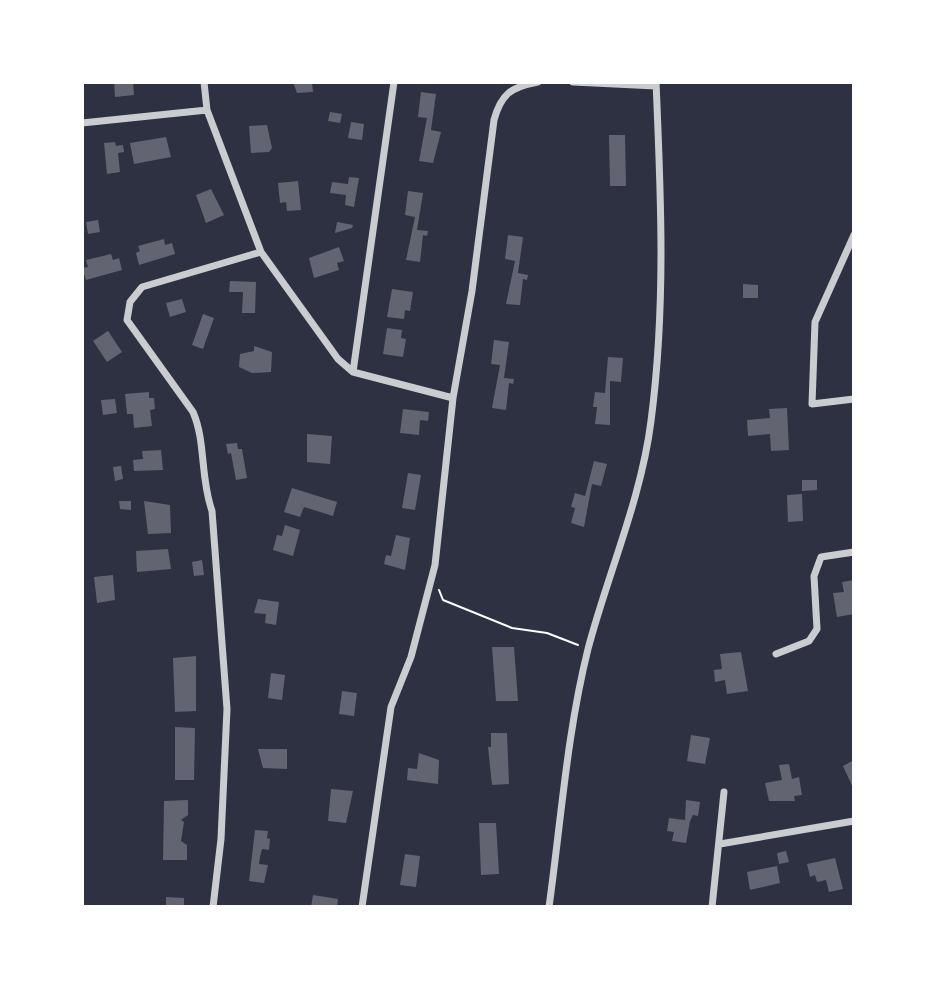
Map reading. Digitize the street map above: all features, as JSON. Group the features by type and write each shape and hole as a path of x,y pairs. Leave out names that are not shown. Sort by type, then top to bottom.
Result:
{"street":[{"path":"204,82 207,110 261,252 338,359 353,372 453,398"},
{"path":"353,372 394,82"},
{"path":"362,907 391,707 411,657 433,574 453,398 499,102 509,90 538,82"},
{"path":"549,907 575,709 589,648 641,471 651,423 663,262 656,84 573,82"},
{"path":"82,123 207,110"},
{"path":"854,235 815,322 812,404 854,399"},
{"path":"213,907 221,839 227,709 212,511 202,484 199,426 193,412 127,320 130,302 142,287 261,252"},
{"path":"776,654 809,641 817,629 814,576 821,557 854,552"},
{"path":"712,907 724,792"},
{"path":"720,844 854,821"}],"path":[{"path":"433,574 443,600 512,628 547,633 589,648"}],"building":[{"path":"114,82 133,82 134,95 115,97"},
{"path":"293,82 312,82 313,92 297,93"},
{"path":"421,92 436,94 431,130 441,132 433,163 419,161 427,118 418,117"},
{"path":"330,112 342,114 340,123 328,121"},
{"path":"351,122 364,124 362,140 348,138"},
{"path":"267,125 272,148 269,152 251,153 249,126"},
{"path":"609,135 625,135 626,186 610,186"},
{"path":"166,137 171,157 134,164 130,143"},
{"path":"115,142 116,146 123,145 124,152 118,153 120,172 107,174 104,143"},
{"path":"349,177 359,178 354,207 345,205 346,195 330,193 332,182 348,184"},
{"path":"298,181 301,210 287,211 286,202 280,203 278,183"},
{"path":"211,189 224,215 206,223 196,195"},
{"path":"408,191 423,193 417,230 428,231 427,236 423,235 420,262 406,260 415,217 405,215"},
{"path":"98,220 100,232 88,234 86,222"},
{"path":"337,222 353,225 335,233"},
{"path":"508,235 523,237 518,273 528,275 527,280 523,279 520,305 506,304 515,261 505,259"},
{"path":"164,239 165,245 172,243 175,254 139,265 138,246"},
{"path":"339,247 344,261 337,263 339,270 314,278 309,258"},
{"path":"111,254 113,260 119,258 122,270 86,280 82,268 88,267 86,260"},
{"path":"230,281 256,282 255,313 242,313 243,292 229,292"},
{"path":"743,284 758,285 758,298 743,298"},
{"path":"392,289 413,292 410,311 405,310 404,319 387,317"},
{"path":"182,299 186,312 170,317 166,303"},
{"path":"203,314 214,318 203,349 192,345"},
{"path":"387,328 402,330 401,338 406,339 403,357 383,354"},
{"path":"108,331 122,352 107,362 93,341"},
{"path":"494,340 509,342 504,378 514,379 513,384 509,383 506,410 492,408 500,365 491,364"},
{"path":"254,346 272,352 271,372 252,373 239,367 240,354 254,351"},
{"path":"608,357 623,358 621,382 610,381 610,425 595,424 595,392 605,393"},
{"path":"149,392 149,398 154,398 155,409 150,410 152,426 134,428 133,414 127,414 125,394"},
{"path":"115,399 117,413 103,415 101,400"},
{"path":"787,408 789,450 771,451 770,434 748,436 747,420 770,418 769,409"},
{"path":"403,409 429,412 428,421 420,420 419,435 400,433"},
{"path":"307,434 332,436 330,464 307,462"},
{"path":"237,443 238,449 242,449 247,478 236,480 231,453 228,454 226,444"},
{"path":"161,450 163,470 134,471 133,460 143,459 142,451"},
{"path":"594,461 607,464 601,486 592,484 584,527 571,523 575,508 571,507 575,493 585,496"},
{"path":"121,466 123,479 115,481 113,467"},
{"path":"408,473 421,475 415,510 402,508"},
{"path":"802,480 817,480 817,490 802,491"},
{"path":"292,488 337,502 333,516 304,507 300,517 284,512"},
{"path":"802,494 803,521 788,522 787,495"},
{"path":"119,501 131,501 131,510 120,509"},
{"path":"144,501 170,505 171,533 148,534"},
{"path":"285,525 300,530 293,556 273,550 277,535 282,536"},
{"path":"396,535 410,538 405,570 384,564 386,555 391,556"},
{"path":"168,549 171,569 137,572 136,551"},
{"path":"202,560 204,575 194,576 192,562"},
{"path":"113,575 115,600 97,603 94,577"},
{"path":"854,580 854,614 837,617 833,593 844,592 842,582"},
{"path":"258,599 279,602 276,625 265,623 266,614 254,613"},
{"path":"492,647 514,647 518,701 496,701"},
{"path":"741,652 748,691 727,694 725,680 715,682 714,670 722,669 720,654"},
{"path":"196,656 196,711 175,712 173,658"},
{"path":"271,673 285,675 282,700 268,698"},
{"path":"342,691 357,693 354,716 339,714"},
{"path":"175,727 195,728 194,780 175,780"},
{"path":"491,733 507,733 509,784 492,785 488,747 491,747"},
{"path":"691,735 710,738 705,764 687,761"},
{"path":"258,749 287,749 287,769 263,768"},
{"path":"419,753 439,760 438,784 407,780 408,768 417,769"},
{"path":"854,760 854,788 853,788 843,766"},
{"path":"789,764 792,779 799,777 802,795 794,796 795,801 769,801 765,783 782,780 779,765"},
{"path":"331,789 353,791 346,823 328,821"},
{"path":"188,800 188,815 181,820 184,822 181,841 187,845 187,860 163,860 164,801"},
{"path":"686,800 700,802 698,816 693,815 690,821 686,843 672,841 674,832 667,831 669,818 685,820"},
{"path":"479,823 496,823 499,874 481,875"},
{"path":"255,830 268,831 267,838 270,839 269,850 262,849 259,864 268,865 264,883 249,881"},
{"path":"786,851 789,862 779,864 777,853"},
{"path":"405,854 420,856 416,887 400,885"},
{"path":"835,858 843,889 829,892 826,880 817,882 815,875 810,877 807,864"},
{"path":"777,866 780,883 750,890 747,872"},
{"path":"313,895 338,899 337,907 311,907"},
{"path":"166,897 184,898 184,907 166,907"}]}
